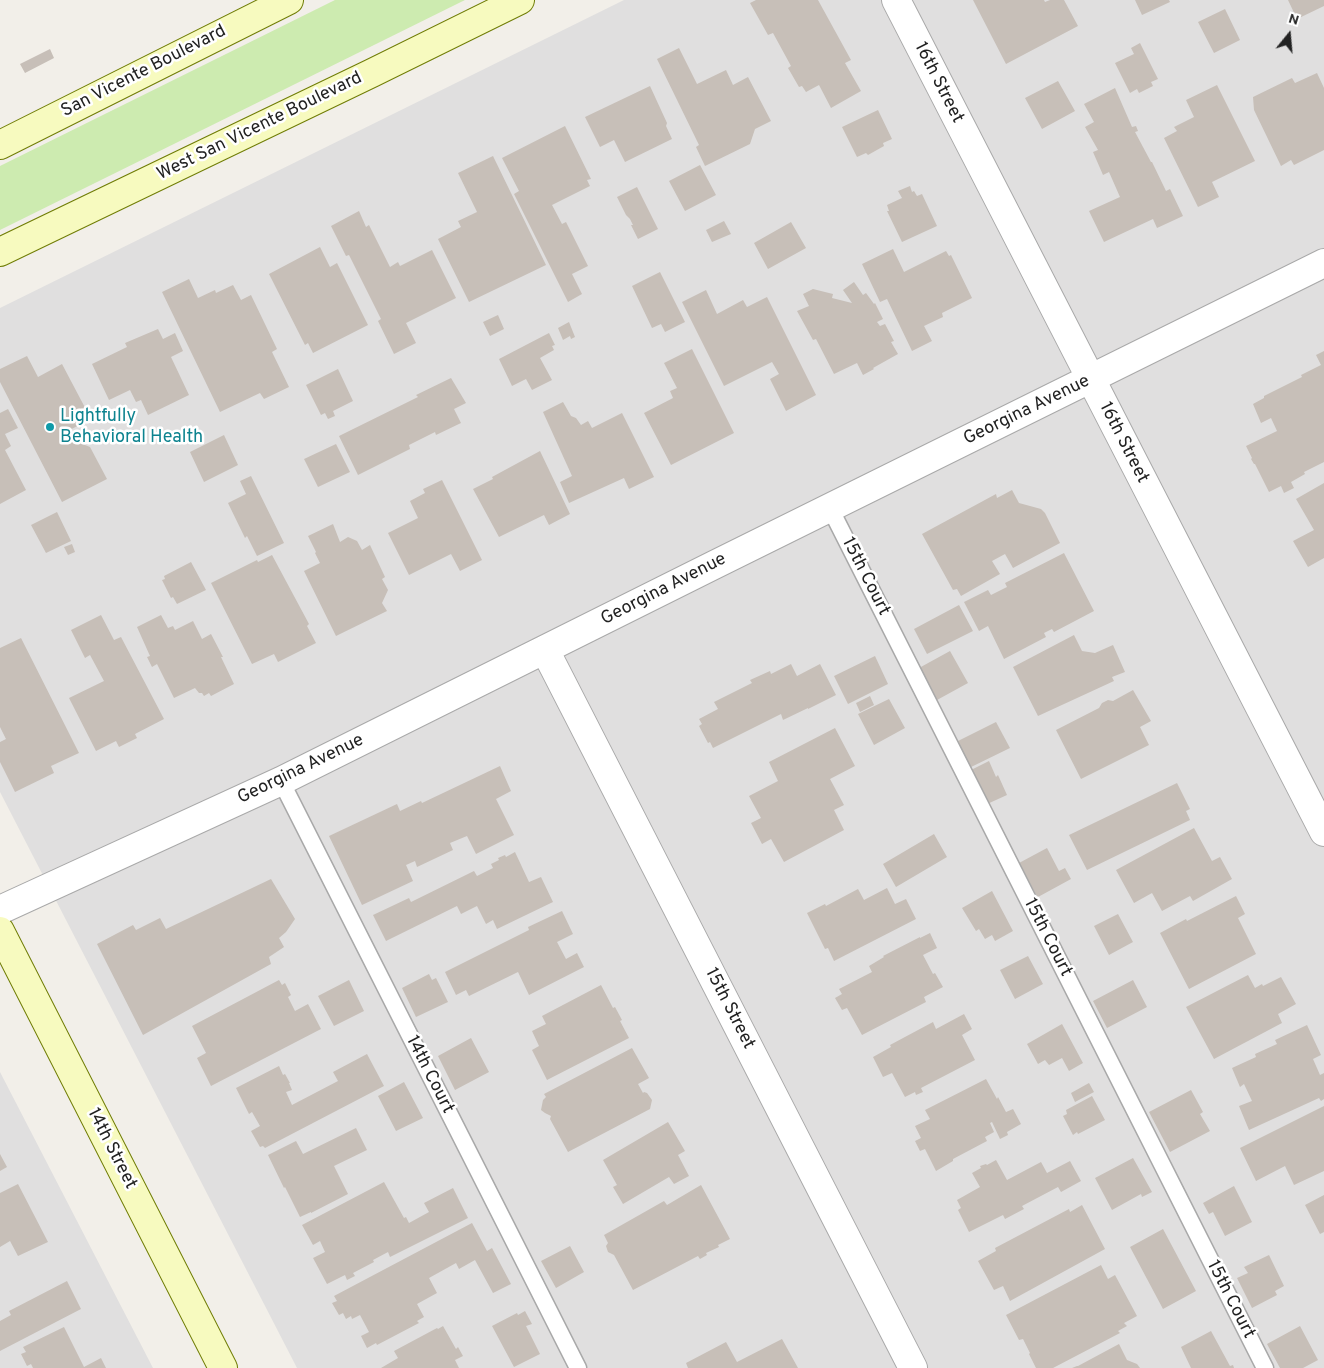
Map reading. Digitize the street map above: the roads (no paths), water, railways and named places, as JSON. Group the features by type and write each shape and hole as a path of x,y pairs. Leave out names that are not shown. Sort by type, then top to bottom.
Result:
{"main road":[{"name":"San Vicente Boulevard","path":"0,145 289,0"},
{"name":"West San Vicente Boulevard","path":"0,252 346,86 520,0"},
{"name":"14th Street","path":"0,931 223,1368"}],"street":[{"name":"16th Street","path":"896,0 1324,832"},
{"name":"Georgina Avenue","path":"0,910 281,781 1324,263"},
{"name":"15th Street","path":"545,650 913,1368"}],"lane":[{"name":"15th Court","path":"830,508 1265,1368"},
{"name":"14th Court","path":"281,781 578,1368"}],"place":[{"name":"Lightfully Behavioral Health","path":"50,427"}]}
